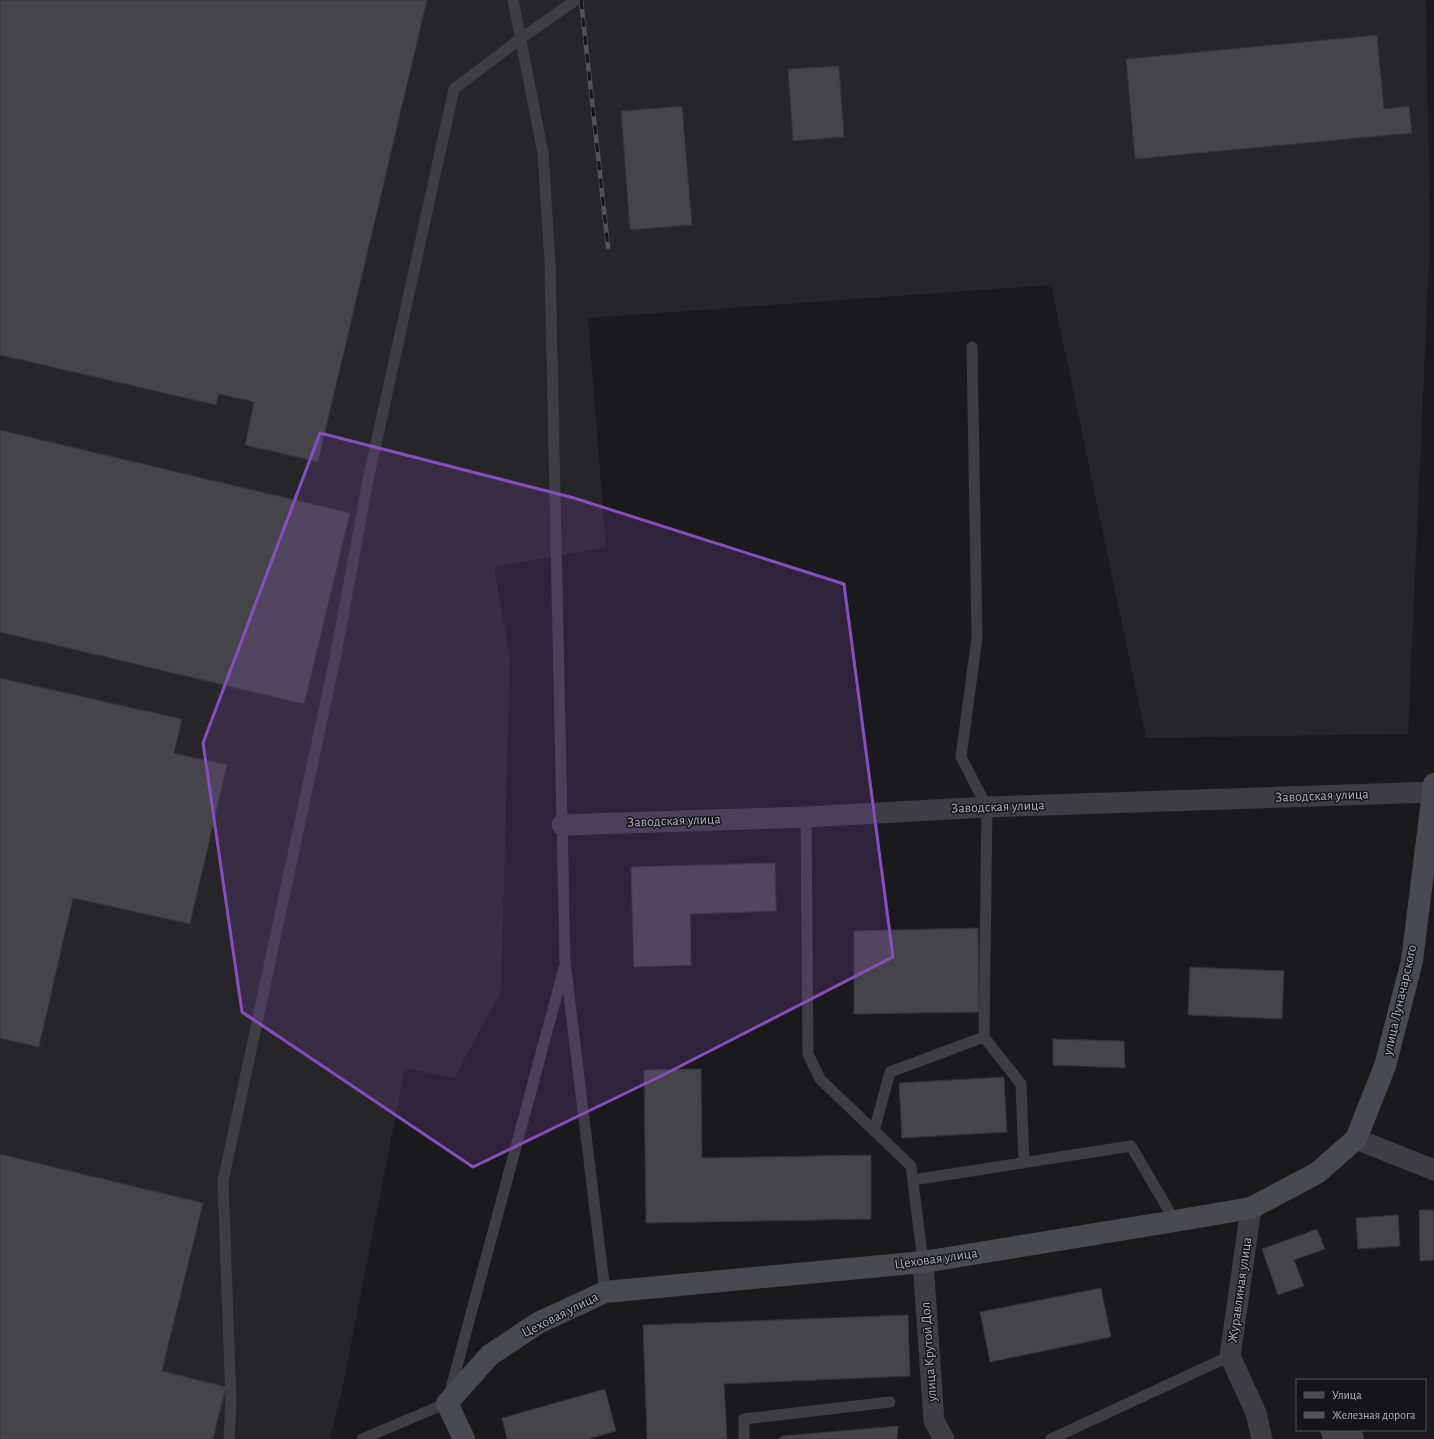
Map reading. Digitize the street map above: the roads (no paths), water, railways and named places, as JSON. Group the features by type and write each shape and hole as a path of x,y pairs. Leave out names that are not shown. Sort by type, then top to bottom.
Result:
{"street":[{"name":"улица Луначарского","path":"1356,1139 1385,1066 1412,961 1434,784"},
{"name":"Заводская улица","path":"562,825 806,817 987,806 1434,792"},
{"path":"1356,1139 1434,1170"},
{"name":"Цеховая улица","path":"447,1403 490,1355 538,1323 605,1292 923,1262 1251,1208 1317,1173 1356,1139"},
{"name":"Журавлиная улица","path":"1251,1208 1230,1356 1256,1413 1262,1439"},
{"name":"улица Крутой Дол","path":"923,1262 934,1421 944,1439"},
{"path":"447,1403 464,1439"}],"lane":[{"path":"513,0 543,153 550,262 566,962 605,1292"},
{"path":"229,1439 231,1402 223,1181 333,667 368,480 454,89 520,39 576,0"},
{"path":"972,347 977,638 961,757 987,806 984,1037 1021,1084 1024,1163"},
{"path":"806,817 808,1054 820,1079 911,1166 923,1262"},
{"path":"362,1439 447,1403 566,962"},
{"path":"874,1131 890,1072 984,1037"},
{"path":"913,1180 1131,1146 1175,1221"},
{"path":"1051,1439 1230,1356"},
{"path":"744,1439 744,1419 890,1402"}],"railway":[{"path":"581,0 608,247"}]}
